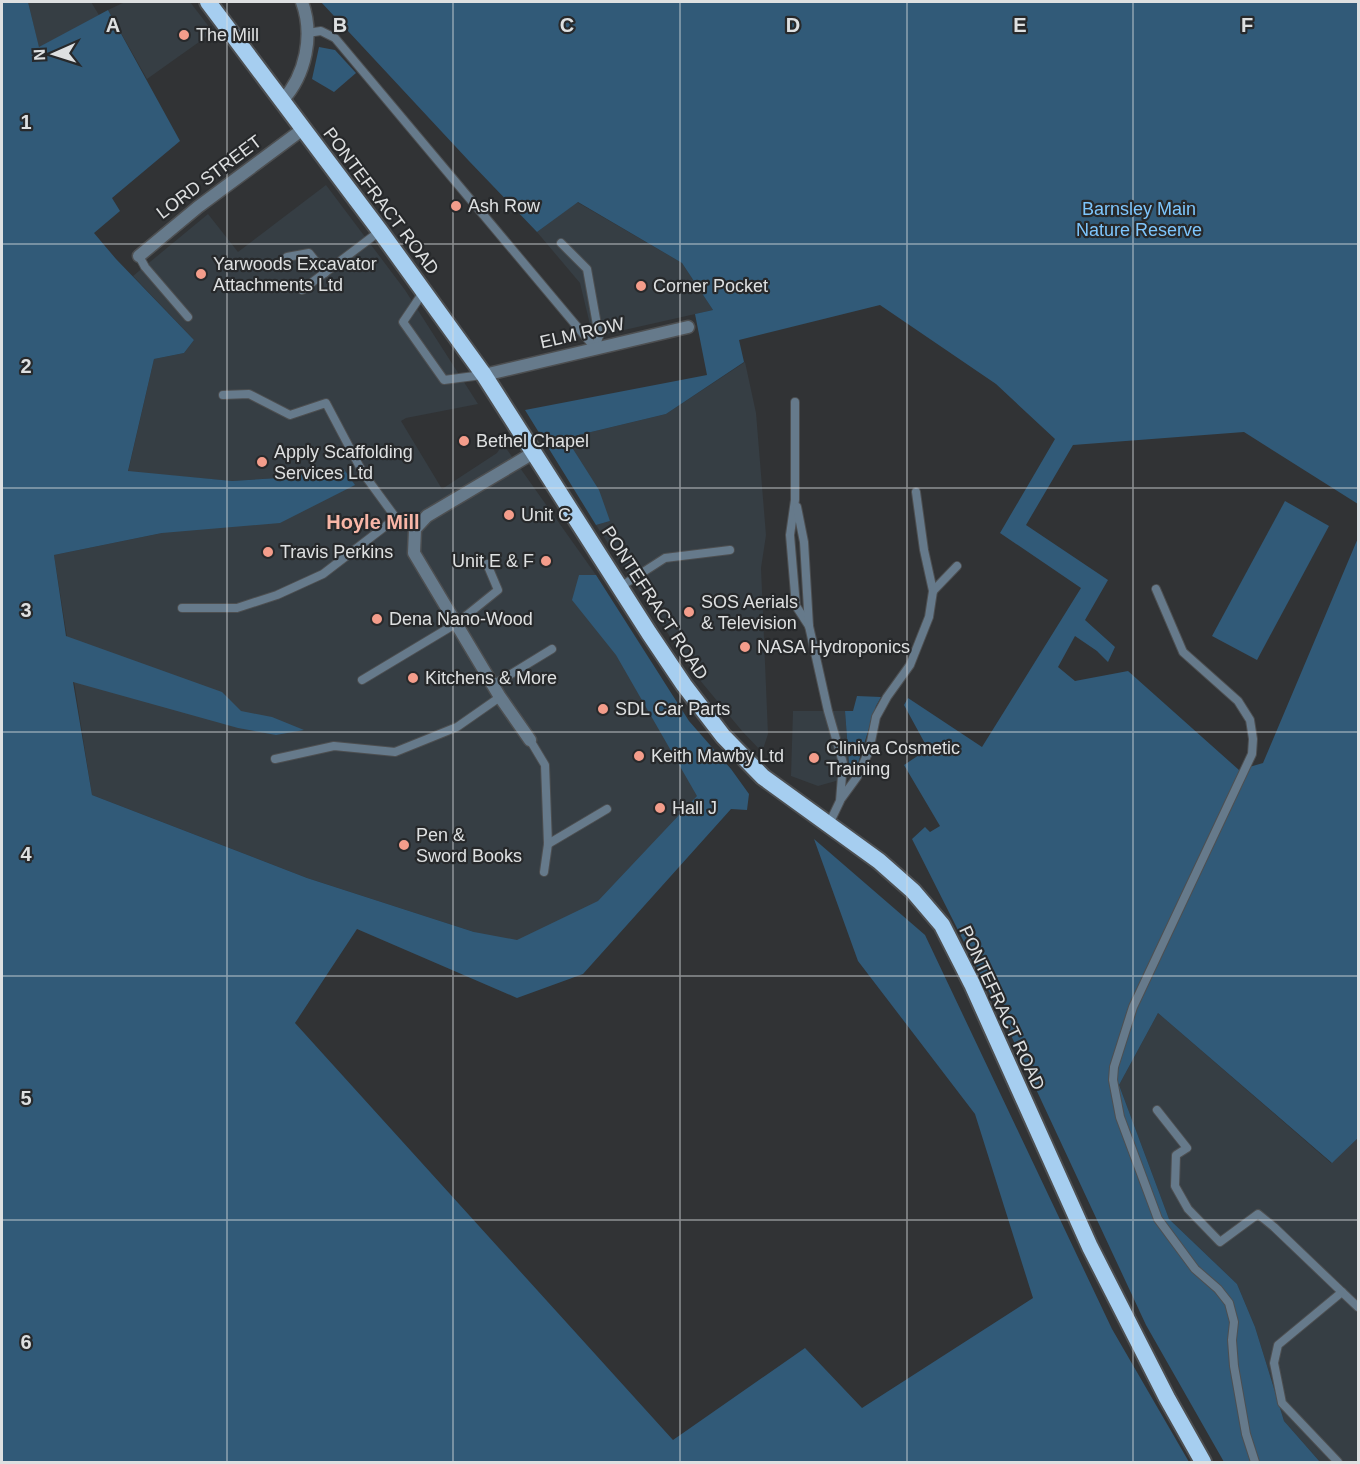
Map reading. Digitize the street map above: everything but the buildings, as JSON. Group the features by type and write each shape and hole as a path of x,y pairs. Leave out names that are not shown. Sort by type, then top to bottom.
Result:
{"highway":[{"name":"PONTEFRACT ROAD","path":"208,2 381,231 484,375 684,685 723,736 763,777 879,861 913,891 950,939 1090,1247 1161,1387 1203,1462"}],"street":[{"path":"282,101 293,89 305,55 307,15 302,2"},
{"name":"LORD STREET","path":"139,256 198,207 303,129"},
{"name":"ELM ROW","path":"484,375 688,327"},
{"path":"530,740 500,697 414,553 415,529 428,516 533,453"}],"lane":[{"path":"307,33 321,31 335,38 595,348"},
{"path":"302,290 381,231"},
{"path":"561,243 587,269 598,336 595,348"},
{"path":"287,257 309,253 325,273"},
{"path":"139,256 189,317"},
{"path":"424,291 403,322 444,380 484,375"},
{"path":"224,395 249,394 290,415 326,403 361,470 396,518 415,529"},
{"path":"795,402 795,500 790,535 796,606 809,626"},
{"path":"829,824 840,801 857,777 869,752 876,717 910,665 929,617 933,591 924,550 916,492"},
{"path":"795,500 804,542 809,626 828,711 843,763 840,801"},
{"path":"182,608 237,608 278,595 324,574 396,518"},
{"path":"620,587 665,558 730,550"},
{"path":"362,680 457,623 498,590 487,564"},
{"path":"933,591 957,566"},
{"path":"1156,589 1183,652 1238,701 1250,720 1253,739 1252,754 1133,1007 1114,1067 1113,1080 1120,1117 1158,1219 1195,1269 1230,1303 1234,1322 1232,1340 1234,1366 1246,1434 1255,1462"},
{"path":"493,685 552,649"},
{"path":"274,759 334,746 395,752 457,727 500,697"},
{"path":"530,740 545,765 548,844 544,872"},
{"path":"548,844 607,809"},
{"path":"1157,1110 1187,1148 1176,1155 1175,1186 1188,1209 1220,1242 1258,1214 1359,1307"},
{"path":"1338,1462 1282,1403 1274,1363 1278,1345 1342,1292"}],"shaded area":[{"path":"28,2 91,2 99,15 39,48"},
{"path":"125,2 190,2 213,32 147,79 108,10"},
{"path":"326,185 405,290 478,404 406,418 401,421 442,489 497,453 503,444 596,575 717,783 602,914 521,963 474,932 307,878 92,795 54,555 162,533 279,478 232,481 128,472 154,359 184,353 194,340 133,276 208,214 238,252"},
{"path":"577,202 682,263 713,310 593,337 580,283 537,232"},
{"path":"745,362 756,413 766,535 761,568 768,734 762,752 694,673 596,525 610,521 566,438 666,414"},
{"path":"793,711 845,711 850,777 818,786 791,776"},
{"path":"1158,1013 1331,1163 1358,1138 1358,1462 1320,1462 1284,1421 1255,1327 1237,1284 1169,1219 1119,1085"}],"green space":[{"path":"2,2 28,2 39,47 108,10 180,141 112,198 120,211 94,233 194,340 184,353 154,359 128,471 232,481 279,478 343,468 355,485 280,523 162,533 54,555 66,636 222,692 241,711 272,717 304,730 276,735 238,728 73,682 92,795 307,878 474,932 517,940 598,901 697,796 616,655 572,600 579,575 596,575 689,721 731,769 749,794 747,810 731,809 583,974 517,998 357,929 295,1023 673,1440 805,1348 862,1408 1033,1298 975,1114 858,961 814,839 925,935 1112,1329 1189,1462 2,1462"},
{"name":"Barnsley Main Nature Reserve","path":"321,2 1358,2 1358,504 1244,432 1073,445 1026,525 1108,580 1085,620 1115,647 1108,662 1097,651 1075,636 1058,667 1075,681 1128,671 1239,770 1263,763 1358,538 1358,1138 1332,1163 1158,1013 1119,1085 1169,1219 1237,1284 1255,1327 1284,1421 1320,1462 1224,1462 1146,1325 1008,1029 912,839 925,827 930,832 940,826 904,765 928,749 904,705 908,698 982,747 1081,588 1000,533 1055,439 996,384 880,305 739,340 744,362 666,414 566,438 599,490 610,521 596,525 525,410 707,375 695,314 713,310 682,263 578,202 537,232"},
{"path":"319,47 335,50 356,73 334,92 312,79"},
{"path":"1285,501 1329,526 1257,660 1212,636"},
{"path":"857,696 881,697 876,706 854,776 850,777 845,711 853,711"}],"place":[{"name":"The Mill","path":"184,35"},
{"name":"Ash Row","path":"456,206"},
{"name":"Yarwoods Excavator Attachments Ltd","path":"201,274"},
{"name":"Corner Pocket","path":"641,286"},
{"name":"Bethel Chapel","path":"464,441"},
{"name":"Apply Scaffolding Services Ltd","path":"262,462"},
{"name":"Unit C","path":"509,515"},
{"name":"Travis Perkins","path":"268,552"},
{"name":"Unit E & F","path":"546,561"},
{"name":"SOS Aerials & Television","path":"689,612"},
{"name":"Dena Nano-Wood","path":"377,619"},
{"name":"NASA Hydroponics","path":"745,647"},
{"name":"Kitchens & More","path":"413,678"},
{"name":"SDL Car Parts","path":"603,709"},
{"name":"Keith Mawby Ltd","path":"639,756"},
{"name":"Cliniva Cosmetic Training","path":"814,758"},
{"name":"Hall J","path":"660,808"},
{"name":"Pen & Sword Books","path":"404,845"}],"district":[{"name":"Hoyle Mill","path":"373,522"}]}
